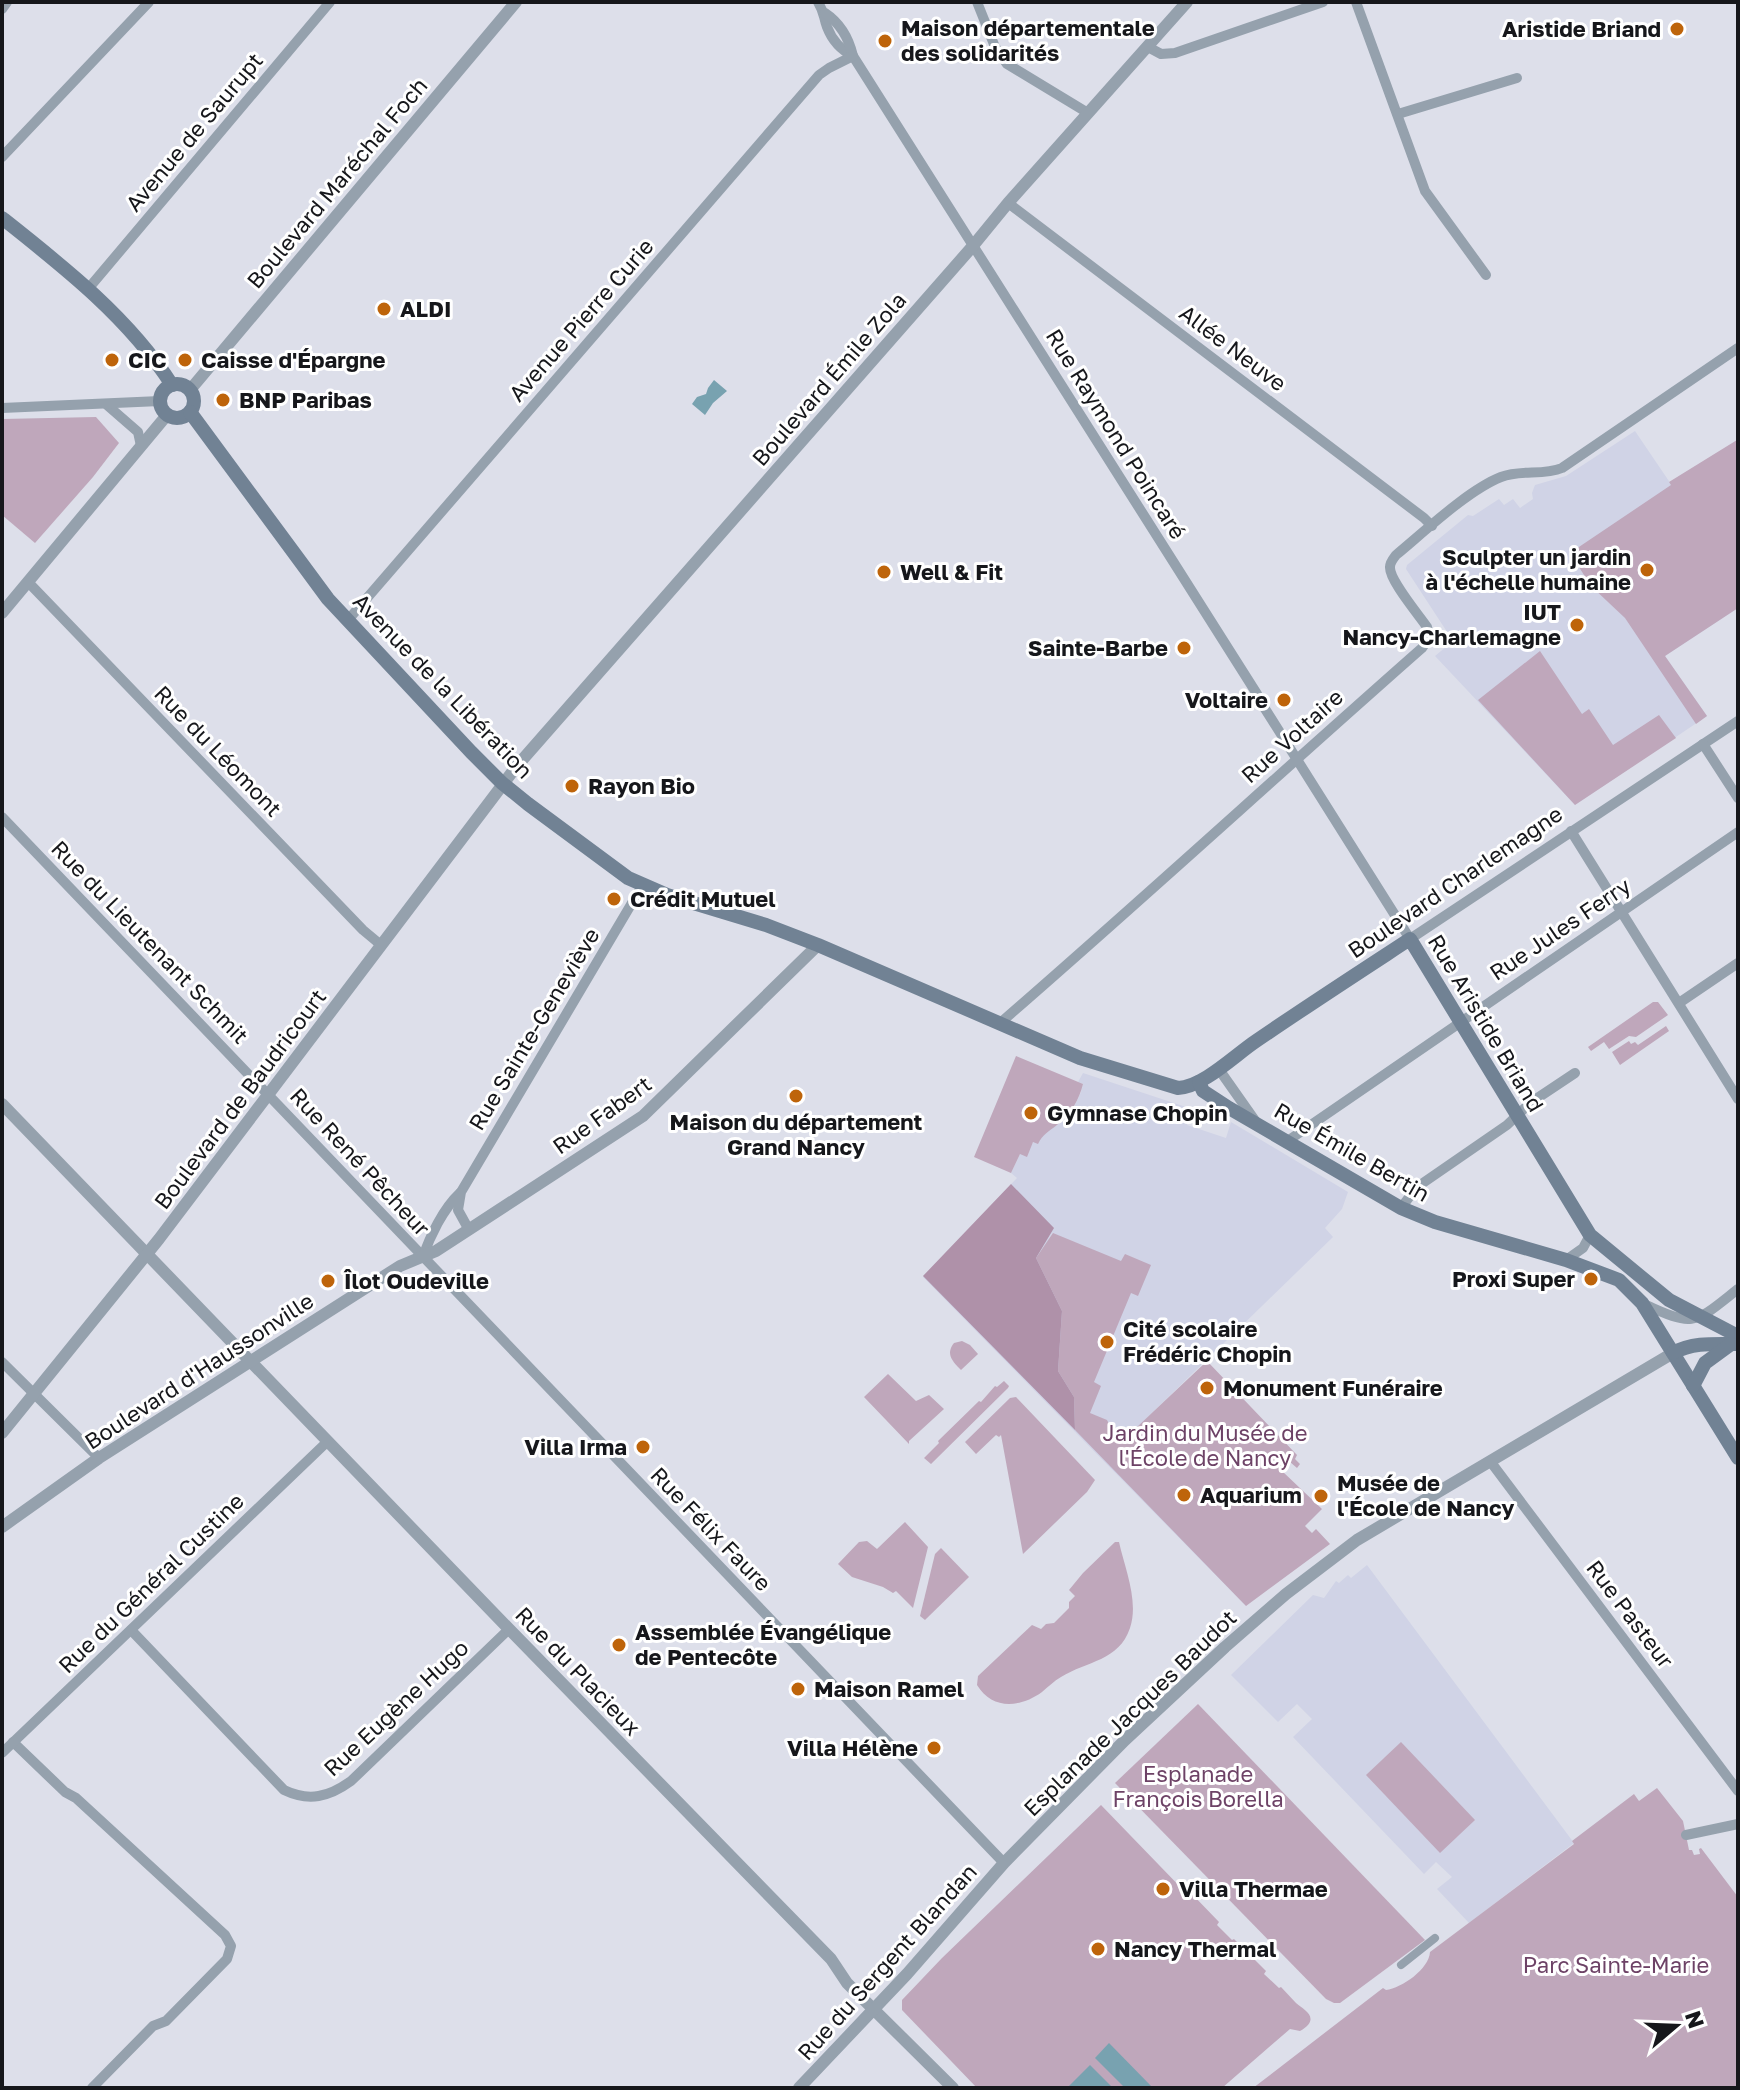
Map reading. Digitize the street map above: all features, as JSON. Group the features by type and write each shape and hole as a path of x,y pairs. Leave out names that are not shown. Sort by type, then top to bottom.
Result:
{"main road":[{"path":"2,218 88,289 134,336 172,385"},
{"path":"172,385 182,385 190,390 194,399 190,412 179,418 163,411 160,401 164,391 172,385"},
{"name":"Avenue de la Libération","path":"190,412 328,599 502,783 642,886 766,925 818,945"},
{"name":"Rue Aristide Briand","path":"1410,939 1590,1235 1669,1300 1701,1316 1736,1341"},
{"name":"Boulevard Charlemagne","path":"1199,1082 1410,939"},
{"path":"818,945 1080,1058 1178,1088 1188,1088 1199,1082"},
{"name":"Rue Émile Bertin","path":"1199,1082 1203,1091 1401,1208 1435,1222 1613,1277 1627,1286 1642,1303"},
{"path":"1642,1303 1738,1458"},
{"path":"1673,1353 1696,1344 1736,1341"},
{"path":"1693,1386 1705,1363 1736,1341"}],"street":[{"path":"2,9 7,2"},
{"path":"2,157 149,2"},
{"name":"Avenue de Saurupt","path":"88,289 330,2"},
{"name":"Boulevard Maréchal Foch","path":"190,390 516,2"},
{"name":"Rue Raymond Poincaré","path":"818,2 841,50 853,56 1343,834"},
{"path":"977,2 995,47 1007,64 1088,113"},
{"name":"Boulevard Émile Zola","path":"502,783 1187,2"},
{"path":"1148,47 1161,54 1175,53 1323,2"},
{"path":"1356,2 1425,191 1486,275"},
{"name":"Avenue Pierre Curie","path":"348,620 819,75 853,56"},
{"path":"1398,114 1517,78"},
{"name":"Allée Neuve","path":"1008,203 1432,526"},
{"name":"Rue Voltaire","path":"999,1024 1422,648 1429,633 1393,578 1389,568 1396,555 1453,508 1492,481 1516,473 1548,473 1562,468 1738,348"},
{"path":"2,408 160,401"},
{"path":"107,405 138,432 141,446"},
{"path":"2,613 167,415"},
{"name":"Rue du Léomont","path":"28,582 352,919 381,945"},
{"name":"Boulevard Charlemagne","path":"1410,939 1738,721"},
{"path":"1703,744 1738,798"},
{"name":"Boulevard de Baudricourt","path":"2,1433 148,1254 502,783"},
{"name":"Rue du Lieutenant Schmit","path":"2,817 268,1095"},
{"path":"1571,831 1738,1099"},
{"name":"Rue Jules Ferry","path":"1286,1142 1738,832"},
{"name":"Rue Aristide Briand","path":"1343,834 1410,939"},
{"name":"Rue Sainte-Geneviève","path":"423,1257 427,1243 452,1201 461,1192 642,886"},
{"name":"Rue Fabert","path":"423,1257 643,1116 818,945"},
{"path":"1679,1003 1738,963"},
{"name":"Rue Émile Bertin","path":"1218,1068 1256,1122"},
{"path":"1401,1208 1420,1185 1575,1073"},
{"name":"Rue René Pêcheur","path":"268,1095 423,1257"},
{"name":"Rue du Placieux","path":"2,1104 831,1959 847,1983 953,2088"},
{"path":"461,1192 458,1210 469,1230"},
{"path":"1566,1260 1583,1248 1590,1235"},
{"name":"Boulevard d'Haussonville","path":"2,1527 99,1458 400,1266 423,1257"},
{"name":"Rue Félix Faure","path":"423,1257 1004,1863"},
{"path":"1642,1303 1686,1320 1701,1316 1738,1289"},
{"path":"1490,1461 1673,1353"},
{"path":"2,1362 99,1458"},
{"name":"Rue du Général Custine","path":"2,1753 328,1441"},
{"name":"Esplanade Jacques Baudot","path":"1004,1863 1143,1722 1286,1594 1347,1547 1490,1461"},
{"name":"Rue Pasteur","path":"1490,1461 1738,1791"},
{"name":"Rue Eugène Hugo","path":"131,1630 284,1790 295,1795 317,1797 333,1793 351,1781 509,1629"},
{"path":"13,1742 215,1925 231,1946 227,1959 176,2012 166,2021 153,2026 92,2088"},
{"path":"1686,1835 1738,1824"},
{"name":"Rue du Sergent Blandan","path":"799,2088 875,2009 1004,1863"},
{"path":"1401,1965 1435,1938"}],"shaded area":[{"path":"714,380 727,391 705,415 692,404 697,397 706,394"},
{"name":"IUT Nancy-Charlemagne","path":"1635,431 1738,583 1738,608 1665,656 1707,716 1575,805 1435,656 1453,641 1406,569 1468,515 1473,516 1499,499 1504,505 1513,499 1520,508 1533,499 1535,485 1566,476"},
{"name":"Cité scolaire Frédéric Chopin","path":"1083,1073 1192,1109 1187,1125 1226,1138 1231,1122 1348,1192 1342,1209 1325,1228 1333,1237 1119,1445 1246,1606 923,1277 1017,1178 1011,1173 1020,1154 1073,1109 1081,1092 1083,1084 1078,1082"},
{"path":"1011,1184 1054,1228 1036,1258 1062,1311 1058,1371 1074,1397 1075,1430 923,1276"},
{"path":"1367,1565 1574,1843 1469,1923 1437,1889 1452,1877 1436,1862 1424,1874 1293,1737 1312,1719 1297,1704 1278,1722 1231,1675 1313,1595 1324,1598 1336,1581 1339,1583 1348,1575 1351,1578"},
{"path":"1109,2043 1153,2088 1125,2088 1095,2058"},
{"path":"1090,2065 1113,2088 1069,2086"}],"green space":[{"path":"96,417 119,443 35,543 2,515 2,419"},
{"path":"1737,440 1738,608 1665,656 1707,716 1696,724 1625,618 1591,586 1570,553 1671,485 1669,482"},
{"path":"1540,651 1582,714 1589,709 1613,745 1659,715 1676,738 1575,805 1478,700"},
{"path":"1653,1002 1658,1002 1668,1015 1636,1037 1629,1036 1609,1049 1604,1042 1591,1051 1588,1047"},
{"path":"1666,1026 1669,1031 1620,1065 1612,1052 1629,1041 1638,1045"},
{"name":"Gymnase Chopin","path":"1016,1056 1083,1084 1077,1101 1062,1121 1038,1144 1033,1142 1027,1157 1020,1154 1011,1173 974,1157"},
{"name":"Jardin du Musée de l'École de Nancy","path":"1053,1233 1121,1261 1125,1254 1151,1265 1138,1296 1131,1293 1094,1382 1101,1386 1090,1413 1107,1420 1119,1444 1207,1361 1297,1455 1295,1459 1300,1464 1297,1468 1290,1462 1282,1471 1322,1509 1305,1526 1312,1533 1316,1529 1330,1544 1246,1606 1075,1430 1074,1397 1058,1371 1062,1311 1036,1258"},
{"path":"962,1341 978,1354 961,1370 953,1361 950,1351 954,1343"},
{"path":"888,1374 916,1401 929,1395 944,1409 909,1444 864,1397"},
{"path":"1004,1381 1008,1388 931,1464 924,1458 979,1401"},
{"path":"1016,1397 1095,1480 1087,1492 1023,1554 1001,1435 996,1435 976,1454 965,1442 1010,1398"},
{"path":"905,1522 928,1547 913,1608 896,1591 893,1593 852,1577 838,1564 859,1542 867,1541 877,1549"},
{"path":"1115,1542 1119,1542 1133,1607 1125,1639 1110,1654 1061,1677 1025,1701 1007,1704 990,1699 977,1685 978,1676 1032,1625 1041,1629 1046,1624 1054,1623 1069,1608 1069,1602 1075,1596 1069,1590"},
{"path":"941,1548 969,1577 925,1620 920,1616 935,1554"},
{"name":"Esplanade François Borella","path":"1198,1704 1425,1940 1340,2003 1326,1999 1115,1783"},
{"path":"1401,1742 1475,1820 1440,1853 1366,1775"},
{"name":"Parc Sainte-Marie","path":"1657,1788 1683,1821 1689,1850 1694,1855 1700,1854 1701,1848 1738,1897 1738,2088 1253,2088 1383,1988 1392,1988 1414,1977 1425,1965 1430,1952 1574,1844 1572,1841 1634,1794 1639,1801"},
{"name":"Nancy Thermal","path":"1101,1805 1188,1895 1191,1893 1219,1922 1217,1925 1266,1971 1264,1974 1307,2012 1310,2022 1300,2031 1290,2029 1222,2088 977,2088 902,2010 902,2000"}],"place":[{"name":"Aristide Briand","path":"1677,29"},
{"name":"Maison départementale des solidarités","path":"885,41"},
{"name":"ALDI","path":"384,309"},
{"name":"CIC","path":"112,360"},
{"name":"Caisse d'Épargne","path":"185,360"},
{"name":"BNP Paribas","path":"223,400"},
{"name":"Sculpter un jardin à l'échelle humaine","path":"1647,570"},
{"name":"Well & Fit","path":"884,572"},
{"name":"IUT Nancy-Charlemagne","path":"1577,625"},
{"name":"Sainte-Barbe","path":"1184,648"},
{"name":"Voltaire","path":"1284,700"},
{"name":"Rayon Bio","path":"572,786"},
{"name":"Crédit Mutuel","path":"614,899"},
{"name":"Maison du département Grand Nancy","path":"796,1096"},
{"name":"Gymnase Chopin","path":"1031,1113"},
{"name":"Proxi Super","path":"1591,1279"},
{"name":"Îlot Oudeville","path":"328,1281"},
{"name":"Cité scolaire Frédéric Chopin","path":"1107,1342"},
{"name":"Monument Funéraire","path":"1207,1388"},
{"name":"Villa Irma","path":"643,1447"},
{"name":"Aquarium","path":"1184,1495"},
{"name":"Musée de l'École de Nancy","path":"1321,1496"},
{"name":"Assemblée Évangélique de Pentecôte","path":"619,1645"},
{"name":"Maison Ramel","path":"798,1689"},
{"name":"Villa Hélène","path":"934,1748"},
{"name":"Villa Thermae","path":"1163,1889"},
{"name":"Nancy Thermal","path":"1098,1949"}]}
